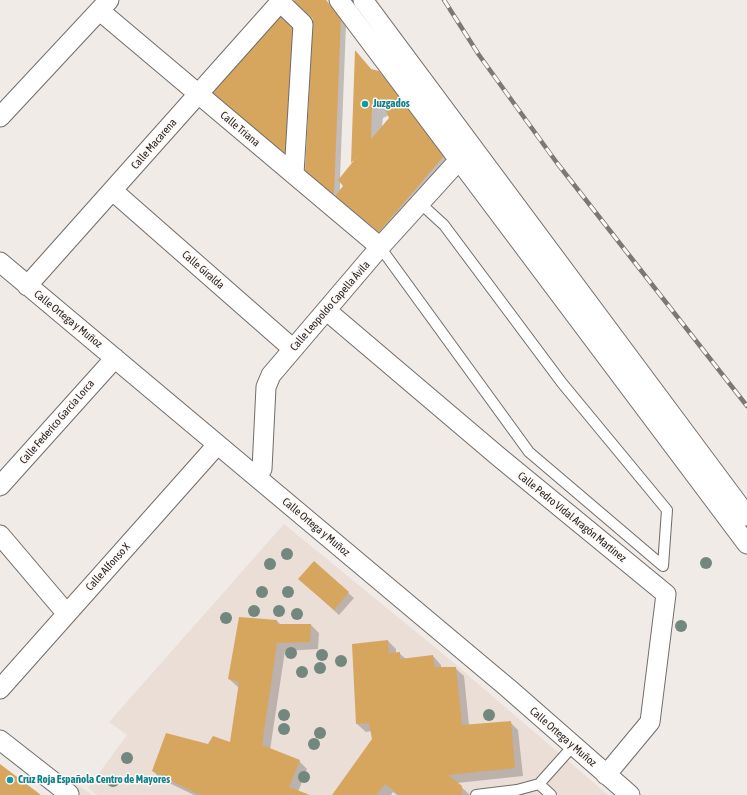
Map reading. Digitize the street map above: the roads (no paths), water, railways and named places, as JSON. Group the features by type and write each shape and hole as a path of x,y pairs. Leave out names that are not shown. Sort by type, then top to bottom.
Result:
{"street":[{"path":"339,0 747,544"},
{"path":"363,0 747,516"},
{"name":"Calle Macarena","path":"27,286 281,1 303,24 294,174"},
{"path":"0,118 104,6"},
{"name":"Calle Triana","path":"104,6 198,94 380,247"},
{"name":"Calle Leopoldo Capella Ávila","path":"257,477 262,469 266,387 271,375 380,247 421,204 459,160"},
{"name":"Calle Giralda","path":"113,191 293,349"},
{"name":"Calle Ortega y Muñoz","path":"0,262 508,688 630,795"},
{"name":"Calle Pedro Vidal Aragón Martínez","path":"327,311 499,457 666,594 650,722 606,774"},
{"name":"Calle Federico García Lorca","path":"0,486 115,358"},
{"name":"Calle Alfonso X","path":"0,689 217,445"},
{"path":"0,535 66,614"},
{"path":"0,740 63,793"}],"lane":[{"path":"380,247 529,452 663,566 668,510 562,383 444,225 421,204"},
{"path":"476,795 517,790 539,784 573,746"},
{"path":"539,784 551,795"}],"railway":[{"path":"444,0 479,55 557,163 747,406"}],"place":[{"name":"Juzgados","path":"365,104"},
{"name":"Cruz Roja Española Centro de Mayores","path":"10,780"}]}
